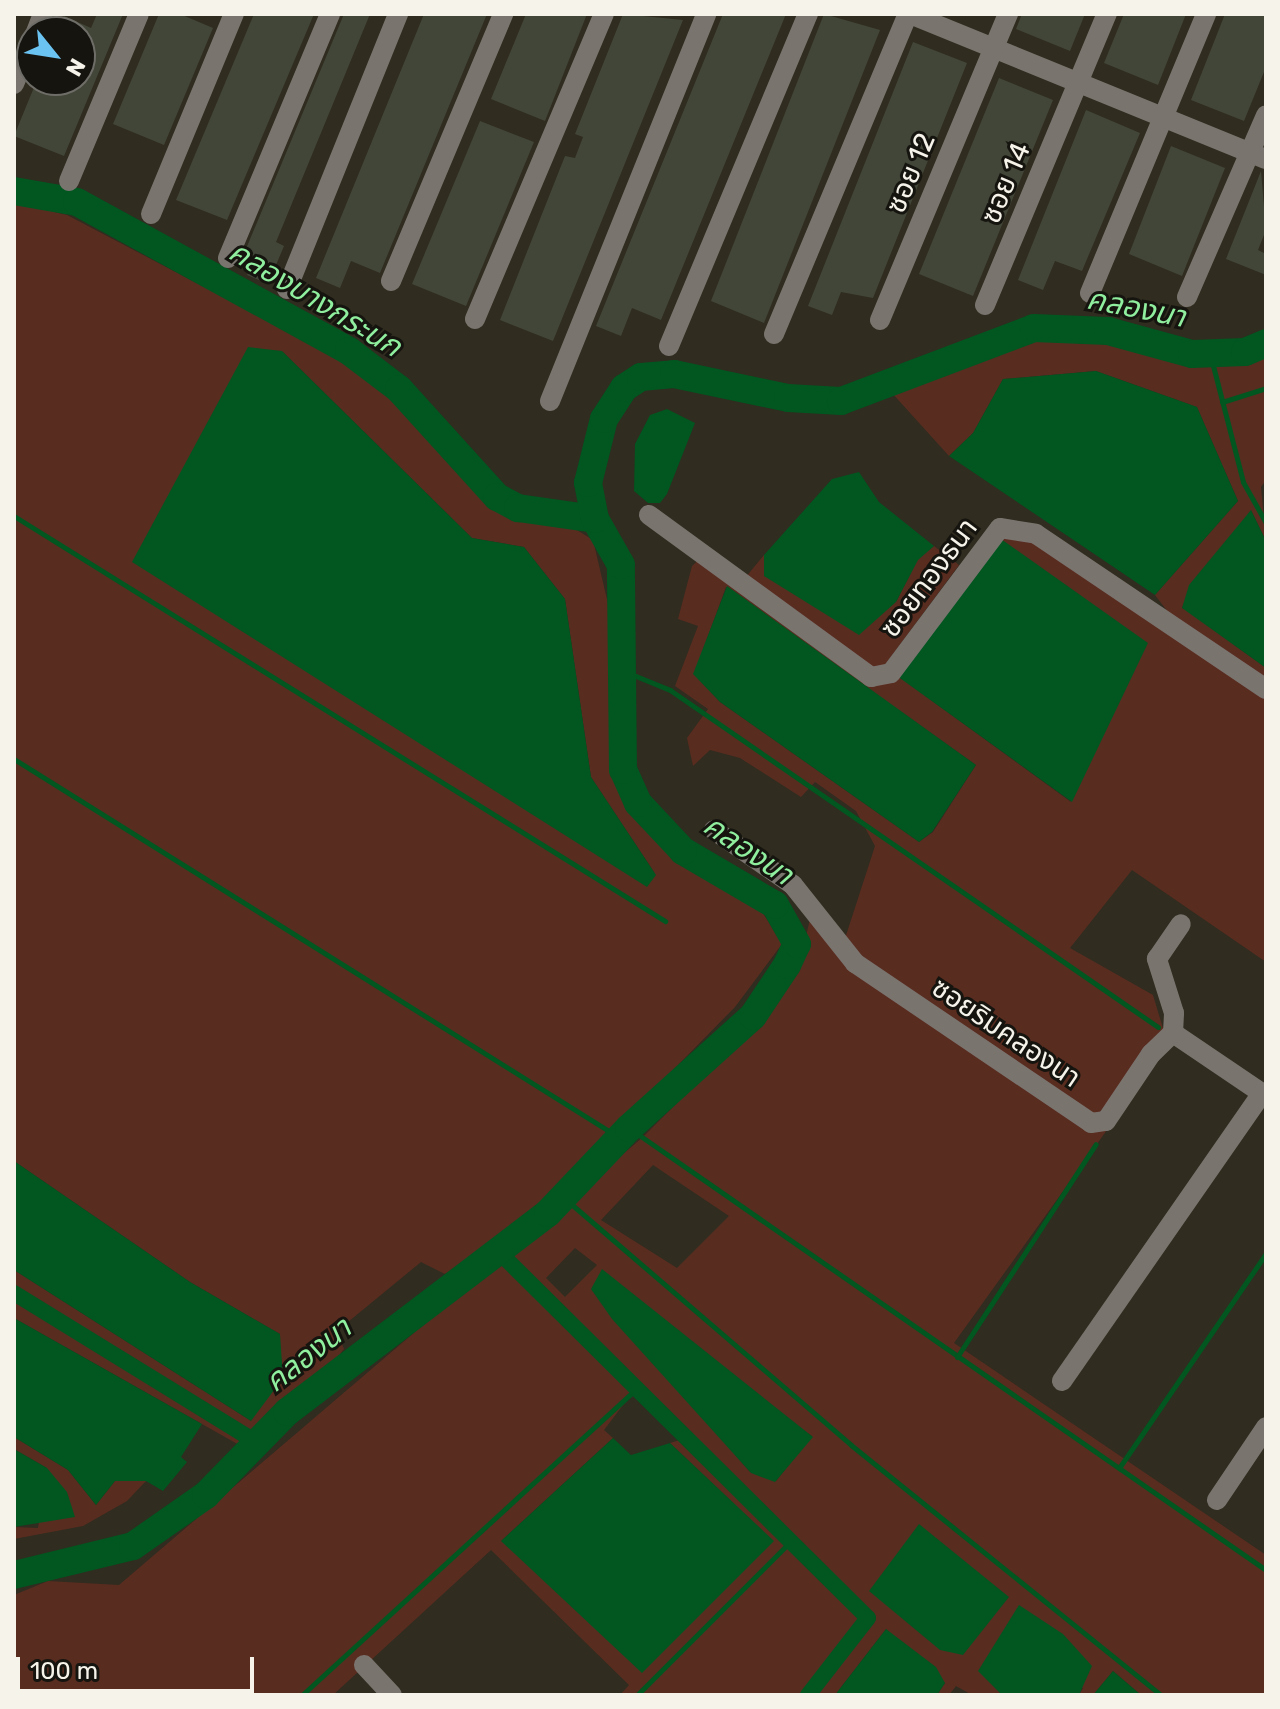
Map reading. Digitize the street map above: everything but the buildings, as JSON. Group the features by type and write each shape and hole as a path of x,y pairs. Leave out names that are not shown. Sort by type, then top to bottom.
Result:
{"street":[{"path":"69,181 139,14"},
{"path":"151,214 234,14"},
{"path":"228,258 330,14"},
{"path":"287,289 398,14"},
{"path":"391,281 503,14"},
{"path":"475,319 604,14"},
{"path":"550,401 706,14"},
{"path":"669,346 808,14"},
{"path":"774,334 909,14 1258,156"},
{"name":"ซอย 12","path":"880,320 1008,14"},
{"name":"ซอย 14","path":"985,305 1107,14"},
{"path":"1090,293 1206,14"},
{"path":"1187,297 1258,156 1266,115"},
{"name":"ซอยทองธนา","path":"649,515 871,677 891,673 1000,528 1036,534 1266,689"},
{"name":"ซอยริมคลองนา","path":"714,830 793,885 855,963 1091,1123 1106,1121 1151,1054 1173,1033"},
{"path":"1062,1381 1264,1094 1173,1033 1174,1013 1157,959 1181,924"},
{"path":"1217,1500 1266,1427"},
{"path":"364,1665 392,1695"}],"shaded area":[{"path":"14,202 67,215 362,370 497,509 572,527 593,540 614,629 618,758 647,826 713,883 761,910 782,944 735,1007 527,1219 445,1274 421,1262 337,1331 344,1349 325,1374 291,1393 241,1446 14,1318 14,1270 251,1421 280,1334 190,1282 14,1161","holes":["282,351 472,538 524,547 565,599 591,777 656,875"]},
{"path":"1040,334 1106,341 1192,366 1266,356 1266,480 1261,487 1266,541 1251,510 1182,607 1266,668 1266,681 1168,612 1155,595 1238,501 1197,407 1096,371 1003,379 973,433 949,456 892,393"},
{"path":"248,347 282,351 472,538 524,547 565,599 591,777 656,875 647,887 132,562"},
{"path":"1096,371 1197,407 1238,501 1155,595 949,456 973,433 1003,379"},
{"path":"667,409 695,423 667,494 660,503 648,503 634,491 635,444 650,415"},
{"path":"859,472 879,502 934,546 918,560 896,602 859,635 764,576 764,555 832,479"},
{"path":"1251,510 1266,541 1266,668 1182,608 1189,585"},
{"path":"1006,534 1027,537 1266,699 1266,962 1132,870 1070,948 1153,995 1168,1045 954,1343 1266,1555 1266,1695 1141,1695 1113,1671 1093,1695 1079,1695 1083,1688 979,1671 1002,1695 972,1695 956,1686 949,1695 937,1695 945,1683 886,1629 835,1695 620,1695 629,1685 491,1550 333,1695 14,1695 14,1595 48,1581 119,1585 643,1137 771,1009 799,966 810,919 839,957 875,846 856,811 815,782 801,797 740,758 710,750 693,766 687,738 708,709 675,686 698,626 678,619 692,566 708,551 745,578 764,555 764,576 896,602 918,559 934,546 959,565 884,666 1071,802 1001,539","holes":["726,587 976,765 933,832 919,842 720,702 694,674","653,1165 729,1216 677,1268 601,1220","575,1248 597,1265 565,1297 546,1278","591,1289 812,1436 776,1481 750,1472","633,1392 683,1439 670,1443 773,1541 501,1541 613,1438 604,1430"]},
{"path":"1001,539 1148,643 1072,802 897,676"},
{"path":"727,586 976,765 932,832 919,842 720,702 693,674"},
{"path":"14,1161 190,1282 280,1334 283,1378 251,1421 14,1270"},
{"path":"602,1269 813,1437 775,1482 751,1473 612,1319 591,1289"},
{"path":"14,1318 202,1424 181,1457 187,1462 163,1491 146,1481 115,1481 96,1505 68,1470 14,1437"},
{"path":"14,1437 68,1470 96,1505 115,1481 146,1481 127,1501 83,1526 14,1539 14,1527 38,1528 47,1468 14,1449"},
{"path":"613,1438 631,1455 670,1443 774,1541 642,1673 501,1541"},
{"path":"14,1449 47,1468 67,1492 75,1517 14,1527"},
{"path":"919,1524 1009,1597 963,1655 940,1650 869,1591"},
{"path":"1019,1605 1063,1634 1092,1666 1079,1695 1002,1695 978,1671"},
{"path":"886,1629 936,1667 945,1683 937,1695 835,1695"},
{"path":"1113,1671 1141,1695 1093,1695"}],"waterway":[{"name":"คลองบางกระนก","path":"14,191 77,202 349,351 399,389 497,497 518,508 595,519"},
{"name":"คลองนา","path":"14,1575 133,1546 206,1495 287,1412 548,1213 629,1128 753,1016 787,965 797,944 775,905 683,851 638,803 623,770 621,565 595,519 588,483 604,419 624,388 641,377 674,374 788,398 841,401 1034,328 1108,331 1192,354 1245,352 1266,343"},
{"path":"1210,354 1243,482 1266,523"},
{"path":"1222,402 1266,388"},
{"path":"14,516 665,921"},
{"path":"626,672 670,690 1158,1027"},
{"path":"14,759 620,1138"},
{"path":"629,1128 1266,1570"},
{"path":"957,1357 1096,1144"},
{"path":"563,1197 851,1445 1161,1695"},
{"path":"498,1251 868,1618 808,1695"},
{"path":"1119,1468 1266,1253"},
{"path":"14,1293 258,1443"},
{"path":"302,1695 637,1388"},
{"path":"637,1695 791,1541"}]}
